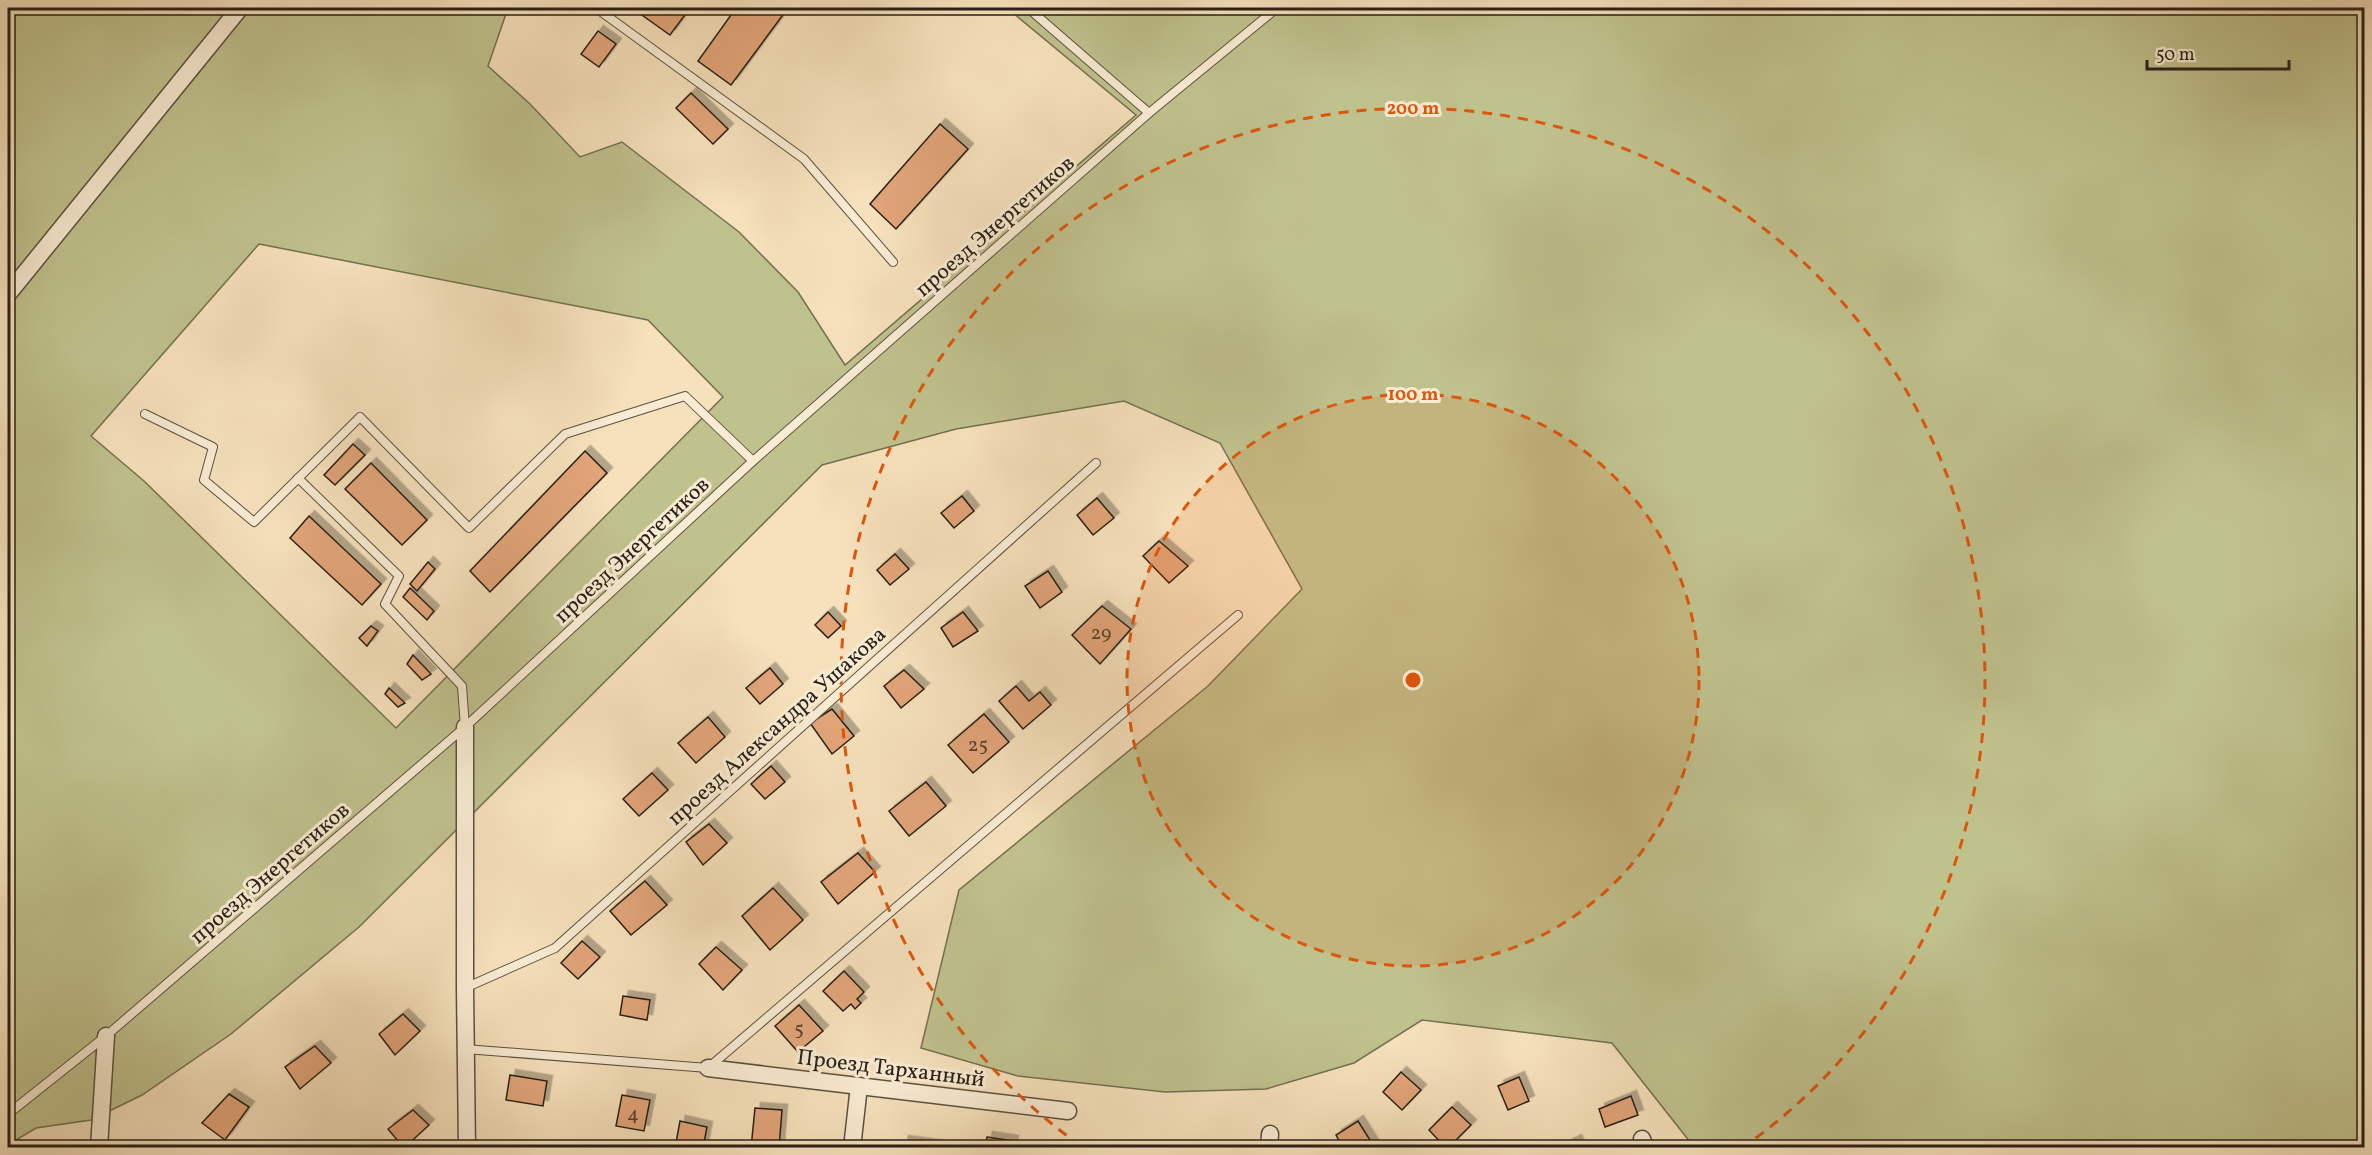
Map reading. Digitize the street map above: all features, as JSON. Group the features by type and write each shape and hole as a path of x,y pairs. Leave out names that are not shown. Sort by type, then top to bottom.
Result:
{"street":[{"path":"8,294 240,8"},
{"path":"465,727 467,1148"},
{"path":"99,1148 106,1036"},
{"name":"Проезд Тарханный","path":"708,1068 1068,1112"},
{"path":"852,1148 860,1086"}],"lane":[{"path":"596,8 804,159 893,262"},
{"path":"1028,8 1149,113"},
{"name":"проезд Энергетиков","path":"8,1114 106,1036 465,727 753,461 1149,113 1276,8"},
{"path":"145,414 213,447 204,480 254,522 360,417 469,528 565,434 685,396 753,461"},
{"name":"проезд Александра Ушакова","path":"465,988 555,948 1096,462"},
{"path":"298,478 399,576 385,604 462,686 465,727"},
{"path":"465,1049 708,1068 1238,615"}],"green space":[{"path":"8,8 508,8 488,66 530,104 580,157 622,142 739,232 798,292 845,365 1136,115 1007,8 2364,8 2364,1147 1694,1147 1612,1043 1422,1020 1354,1063 1266,1089 1165,1092 1018,1076 921,1048 959,890 1208,686 1302,589 1220,443 1124,401 956,429 822,465 359,927 231,1034 142,1095 91,1120 36,1128 8,1145","holes":["259,244 648,320 723,397 396,728 144,481 91,436"]}],"building":[{"path":"632,8 690,8 670,35"},
{"path":"736,8 788,8 731,85 698,61"},
{"path":"598,31 616,44 599,67 581,54"},
{"path":"691,93 728,129 713,144 676,108"},
{"path":"940,124 968,149 896,229 870,204"},
{"path":"353,444 365,455 335,485 324,475"},
{"path":"585,451 607,473 490,592 470,571"},
{"path":"371,463 427,520 402,545 345,489"},
{"path":"962,496 974,511 954,528 941,513"},
{"path":"1097,498 1114,518 1093,535 1077,515"},
{"path":"309,516 381,584 362,605 290,538"},
{"path":"1159,541 1188,566 1169,583 1143,556"},
{"path":"895,554 909,569 890,585 877,570"},
{"path":"428,562 435,569 417,591 410,584"},
{"path":"1048,571 1062,592 1040,608 1025,586"},
{"path":"410,588 434,611 427,620 403,597"},
{"path":"1102,606 1131,629 1100,664 1072,635"},
{"path":"828,612 841,626 828,638 815,625"},
{"path":"963,612 978,631 953,647 941,628"},
{"path":"371,626 378,631 367,646 359,638"},
{"path":"413,655 431,674 422,680 407,664"},
{"path":"770,668 783,684 760,704 746,688"},
{"path":"904,670 924,689 901,708 884,686"},
{"path":"1016,686 1029,701 1040,692 1051,705 1023,729 999,701"},
{"path":"389,688 405,703 398,707 385,694"},
{"path":"832,709 854,736 832,754 810,723"},
{"path":"984,714 1009,742 973,773 948,745"},
{"path":"708,717 725,737 696,763 678,743"},
{"path":"771,766 785,782 765,799 751,784"},
{"path":"652,773 668,790 639,816 623,799"},
{"path":"926,782 946,806 909,836 889,811"},
{"path":"709,824 727,843 703,865 686,842"},
{"path":"858,853 875,872 838,904 821,882"},
{"path":"645,881 667,905 631,935 610,911"},
{"path":"773,888 803,920 770,950 742,916"},
{"path":"582,941 600,957 578,979 561,963"},
{"path":"716,947 742,970 723,990 699,964"},
{"path":"844,971 864,992 857,999 861,1003 855,1009 851,1004 843,1011 823,991"},
{"path":"623,996 650,1000 647,1020 620,1015"},
{"path":"799,1005 823,1031 798,1052 775,1026"},
{"path":"403,1014 420,1031 395,1055 379,1034"},
{"path":"315,1046 331,1063 300,1089 285,1067"},
{"path":"1401,1072 1421,1090 1402,1110 1383,1092"},
{"path":"510,1075 547,1081 543,1106 506,1100"},
{"path":"1519,1077 1529,1101 1508,1110 1498,1086"},
{"path":"229,1094 249,1107 225,1140 202,1123"},
{"path":"622,1095 650,1100 644,1131 616,1126"},
{"path":"1631,1096 1638,1115 1605,1127 1599,1109"},
{"path":"1452,1107 1471,1125 1446,1148 1429,1130"},
{"path":"755,1108 782,1110 779,1148 751,1148"},
{"path":"413,1110 429,1125 404,1148 388,1129"},
{"path":"680,1121 707,1127 703,1148 675,1148"},
{"path":"1358,1121 1375,1148 1343,1148 1336,1135"},
{"path":"987,1137 1013,1141 1012,1148 985,1148"},
{"path":"1576,1140 1580,1148 1560,1148"},
{"path":"903,1141 939,1146 939,1148 902,1148"},
{"path":"507,1146 536,1147 506,1148"}]}
